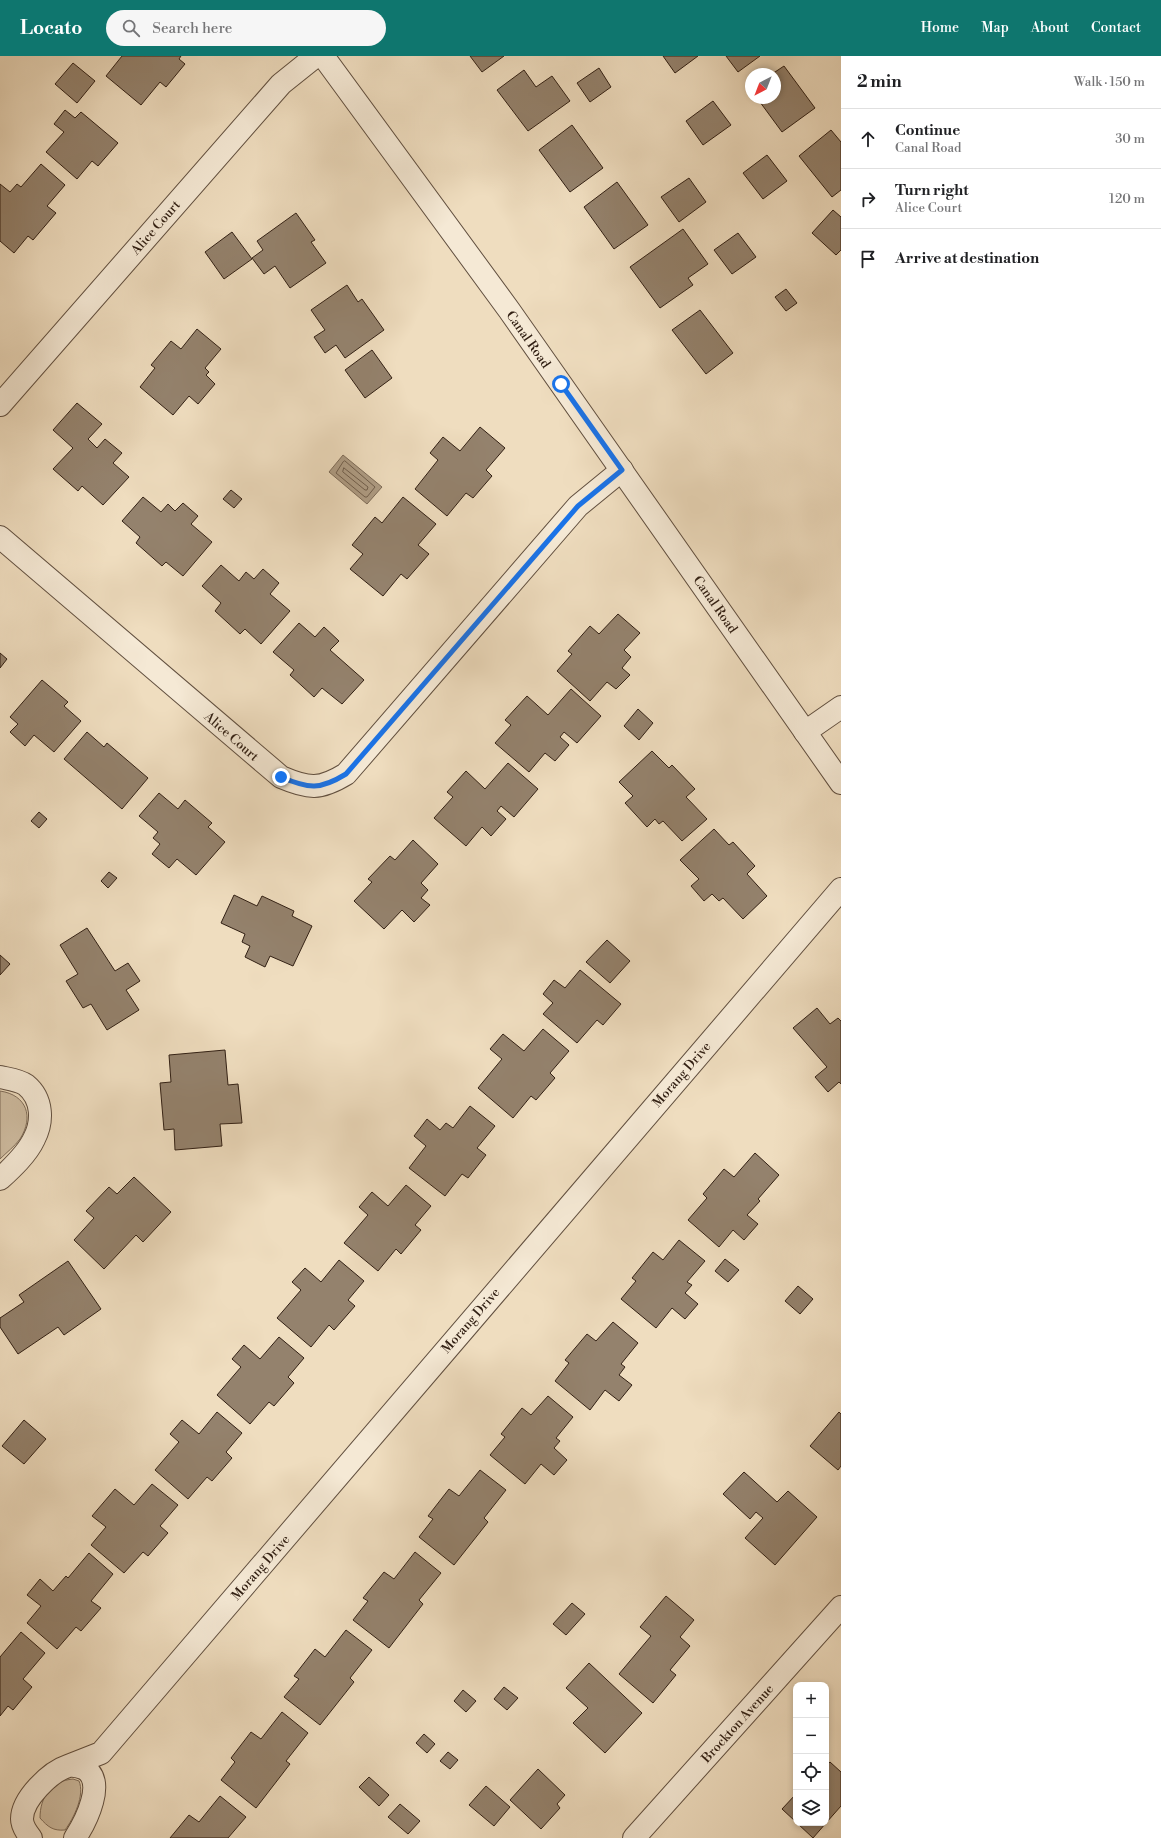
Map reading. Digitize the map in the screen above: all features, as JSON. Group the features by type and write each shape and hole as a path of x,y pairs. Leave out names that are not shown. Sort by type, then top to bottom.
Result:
{"street":[{"name":"Alice Court","path":"0,405 281,84 316,56"},
{"name":"Canal Road","path":"323,56 504,304 841,782"},
{"name":"Alice Court","path":"0,537 281,777 301,786 316,788 331,783 346,774 578,506 622,470"},
{"path":"805,732 841,707"},
{"name":"Morang Drive","path":"75,1838 88,1816 95,1789 97,1768 101,1753 841,889"},
{"path":"0,1077 26,1085 33,1092 39,1104 41,1117 34,1140 0,1179"},
{"name":"Brockton Avenue","path":"634,1838 841,1607"},
{"name":"Morang Drive","path":"31,1838 25,1831 22,1820 23,1810 28,1800 41,1784 55,1773 68,1766 101,1753"},
{"path":"68,1766 77,1765 87,1770 93,1778 95,1789"}],"shaded area":[{"path":"0,1091 9,1093 22,1102 27,1115 27,1123 20,1139 0,1159"},
{"path":"73,1779 79,1781 81,1793 78,1806 65,1830 54,1829 48,1826 40,1818 42,1803 48,1791 53,1787 65,1780"}],"water":[{"path":"343,455 382,487 367,504 329,472"}],"building":[{"path":"122,56 181,56 179,59 185,64 166,87 160,82 141,105 106,76"},
{"path":"470,56 504,56 482,72"},
{"path":"663,56 698,56 675,73"},
{"path":"726,56 760,56 738,72"},
{"path":"73,63 95,81 77,103 55,84"},
{"path":"784,66 815,108 782,132 761,104 781,104 781,68"},
{"path":"599,68 611,87 590,102 577,83"},
{"path":"524,70 536,87 552,76 570,101 528,131 497,90"},
{"path":"713,101 731,125 703,145 686,121"},
{"path":"65,110 75,118 81,112 118,143 98,166 92,161 77,179 46,152 64,132 54,124"},
{"path":"572,125 603,168 570,192 539,150"},
{"path":"831,130 841,142 841,190 832,197 799,156"},
{"path":"767,155 787,181 763,199 743,173"},
{"path":"41,164 65,185 47,206 56,213 33,240 28,236 14,253 0,241 0,184 10,192 17,184 21,187"},
{"path":"689,178 706,202 679,222 661,197"},
{"path":"617,182 648,225 614,249 584,207"},
{"path":"833,210 841,217 841,250 836,255 812,233"},
{"path":"296,213 315,240 311,242 326,263 290,288 275,266 264,274 252,258 263,250 257,241"},
{"path":"683,229 708,264 688,278 693,285 660,308 630,267"},
{"path":"232,232 252,259 224,279 205,252"},
{"path":"738,233 756,257 732,274 714,250"},
{"path":"347,285 358,302 362,299 384,330 345,358 336,345 325,353 314,337 325,330 311,310"},
{"path":"786,289 797,303 786,311 775,297"},
{"path":"700,310 733,353 706,374 672,330"},
{"path":"197,329 221,349 205,368 209,372 206,375 215,384 198,404 189,396 173,415 140,387 155,368 151,365 171,341 181,349"},
{"path":"372,350 392,378 365,398 345,370"},
{"path":"77,403 102,424 88,439 97,448 105,439 122,453 113,463 129,477 103,505 82,486 78,491 53,469 73,448 53,430"},
{"path":"480,427 505,448 486,470 492,476 473,498 466,493 447,516 415,489 438,460 430,453 443,437 460,451"},
{"path":"231,490 242,499 234,508 223,499"},
{"path":"143,497 161,512 168,504 175,511 183,503 198,516 191,524 212,542 183,576 166,562 162,566 136,543 140,537 122,521"},
{"path":"403,497 436,524 418,545 429,554 407,579 401,574 383,596 350,569 363,554 352,545 375,517 382,523"},
{"path":"221,565 239,581 246,572 254,579 263,569 279,583 270,594 290,611 261,644 245,629 240,634 215,611 221,603 202,586"},
{"path":"618,614 640,633 624,650 631,657 622,668 630,675 616,689 607,682 590,701 557,671 572,654 568,651 590,626 599,634"},
{"path":"299,623 315,637 324,627 339,641 330,650 364,680 342,704 322,688 314,697 290,675 294,670 273,652"},
{"path":"0,653 7,659 0,668"},
{"path":"42,680 68,702 64,706 81,721 54,752 34,735 25,746 10,732 18,724 10,717"},
{"path":"571,689 601,716 577,743 564,732 560,737 569,745 555,761 545,753 529,772 495,743 511,725 505,720 527,696 548,715"},
{"path":"638,709 653,723 639,740 624,726"},
{"path":"87,732 104,747 107,743 148,778 122,809 64,759"},
{"path":"652,751 669,768 672,765 695,789 686,797 707,819 682,841 663,821 659,824 655,819 647,827 625,803 633,796 619,782"},
{"path":"508,763 538,789 514,817 501,806 497,811 506,819 491,836 482,827 466,846 434,818 453,797 447,792 466,771 485,789"},
{"path":"159,793 178,809 185,800 212,823 208,827 225,842 196,875 177,859 169,868 152,854 160,844 153,838 158,832 139,816"},
{"path":"39,812 47,819 39,828 31,821"},
{"path":"714,829 729,845 733,842 755,866 747,874 767,896 743,919 723,898 719,901 712,894 704,901 691,886 699,879 680,860"},
{"path":"413,840 438,864 421,883 428,890 421,898 430,905 414,922 402,910 384,929 354,901 372,882 368,879 390,856 395,860"},
{"path":"109,872 117,878 108,888 101,881"},
{"path":"234,895 257,906 262,896 294,911 292,916 312,926 293,966 270,956 265,967 245,957 250,946 242,942 245,934 221,923"},
{"path":"87,928 115,971 128,963 140,981 126,990 139,1010 107,1030 91,1004 83,1008 66,981 78,974 60,945"},
{"path":"607,940 630,961 610,983 586,962"},
{"path":"0,955 10,964 0,975"},
{"path":"580,970 621,1004 603,1025 597,1020 577,1043 543,1014 553,1003 543,994 554,980 565,988"},
{"path":"817,1008 830,1024 838,1018 841,1021 841,1084 839,1082 828,1092 815,1077 827,1067 793,1028"},
{"path":"543,1029 569,1051 550,1073 555,1078 536,1100 531,1096 513,1118 478,1088 502,1059 490,1049 503,1034 524,1051"},
{"path":"225,1050 228,1085 238,1084 242,1123 220,1124 222,1146 175,1150 174,1129 164,1130 160,1083 171,1082 169,1055"},
{"path":"470,1106 495,1126 477,1148 486,1155 468,1178 462,1174 445,1196 409,1168 426,1146 414,1136 427,1119 440,1130 446,1123 453,1128"},
{"path":"755,1153 779,1175 758,1199 760,1201 747,1215 758,1224 744,1240 733,1230 719,1247 688,1220 707,1198 703,1194 724,1169 734,1177"},
{"path":"134,1177 171,1212 143,1242 136,1235 104,1269 74,1240 94,1218 86,1211 109,1187 117,1194"},
{"path":"406,1185 431,1206 415,1225 421,1230 401,1254 396,1249 378,1271 344,1243 368,1215 359,1207 372,1192 388,1206"},
{"path":"679,1240 705,1261 687,1282 692,1285 685,1293 698,1304 685,1319 672,1308 656,1328 621,1299 636,1281 632,1278 653,1252 663,1260"},
{"path":"725,1259 739,1270 728,1282 715,1271"},
{"path":"339,1260 364,1281 348,1300 355,1306 334,1330 329,1325 311,1347 277,1318 301,1290 292,1282 305,1268 321,1282"},
{"path":"68,1261 101,1309 64,1335 58,1327 18,1354 0,1327 0,1318 24,1302 19,1295"},
{"path":"798,1286 813,1299 800,1314 785,1301"},
{"path":"613,1322 638,1343 621,1364 625,1367 619,1375 632,1385 619,1401 605,1390 590,1410 555,1381 569,1363 565,1360 587,1334 596,1341"},
{"path":"279,1337 304,1358 288,1377 294,1383 274,1406 269,1402 250,1424 217,1395 241,1367 232,1359 244,1345 260,1359"},
{"path":"548,1396 573,1417 556,1438 560,1441 554,1448 567,1460 554,1475 541,1464 525,1484 490,1455 505,1437 501,1434 522,1408 531,1415"},
{"path":"217,1412 242,1433 226,1452 232,1458 212,1481 207,1477 188,1499 155,1470 179,1442 170,1434 182,1420 199,1434"},
{"path":"839,1412 841,1414 841,1466 838,1470 810,1446"},
{"path":"24,1420 46,1439 24,1464 2,1446"},
{"path":"480,1470 506,1490 484,1518 488,1522 454,1565 419,1537 433,1519 428,1516 449,1489 459,1496"},
{"path":"744,1472 777,1502 788,1491 817,1517 775,1565 745,1538 763,1518 756,1512 750,1519 723,1494"},
{"path":"152,1484 178,1505 160,1526 168,1533 148,1556 143,1552 124,1573 91,1545 106,1527 92,1516 115,1489 134,1505"},
{"path":"415,1552 441,1573 419,1600 423,1604 389,1648 353,1620 368,1601 363,1598 384,1572 394,1579"},
{"path":"89,1553 113,1574 91,1601 101,1608 81,1631 76,1627 57,1649 27,1623 41,1606 27,1595 40,1579 53,1591 66,1576 68,1578"},
{"path":"666,1596 694,1620 680,1637 690,1646 670,1670 676,1675 653,1703 619,1674 651,1636 640,1627"},
{"path":"572,1603 585,1614 566,1635 553,1624"},
{"path":"346,1630 372,1650 350,1678 354,1682 320,1725 284,1697 299,1679 294,1676 315,1649 325,1657"},
{"path":"21,1632 45,1653 23,1679 32,1687 13,1710 8,1706 0,1716 0,1657"},
{"path":"589,1663 642,1713 605,1753 573,1723 588,1708 566,1688"},
{"path":"504,1687 518,1698 507,1710 494,1699"},
{"path":"463,1690 476,1701 466,1712 454,1701"},
{"path":"282,1712 308,1733 286,1761 290,1764 256,1808 221,1780 235,1762 231,1758 251,1732 261,1739"},
{"path":"424,1734 435,1744 427,1753 416,1743"},
{"path":"448,1752 458,1760 450,1769 440,1761"},
{"path":"830,1762 841,1772 841,1806 829,1820 829,1790"},
{"path":"538,1769 565,1795 557,1804 560,1808 541,1829 510,1800"},
{"path":"369,1777 389,1795 379,1806 359,1787"},
{"path":"486,1786 510,1807 494,1826 469,1805"},
{"path":"220,1796 246,1817 228,1838 170,1838 189,1815 199,1822"},
{"path":"793,1797 793,1819 782,1809"},
{"path":"400,1804 420,1821 408,1834 388,1817"},
{"path":"800,1826 823,1826 813,1838"}],"route":[{"path":"281,777 301,786 316,788 331,783 346,774 578,506 598,488 622,470 561,384"}]}
